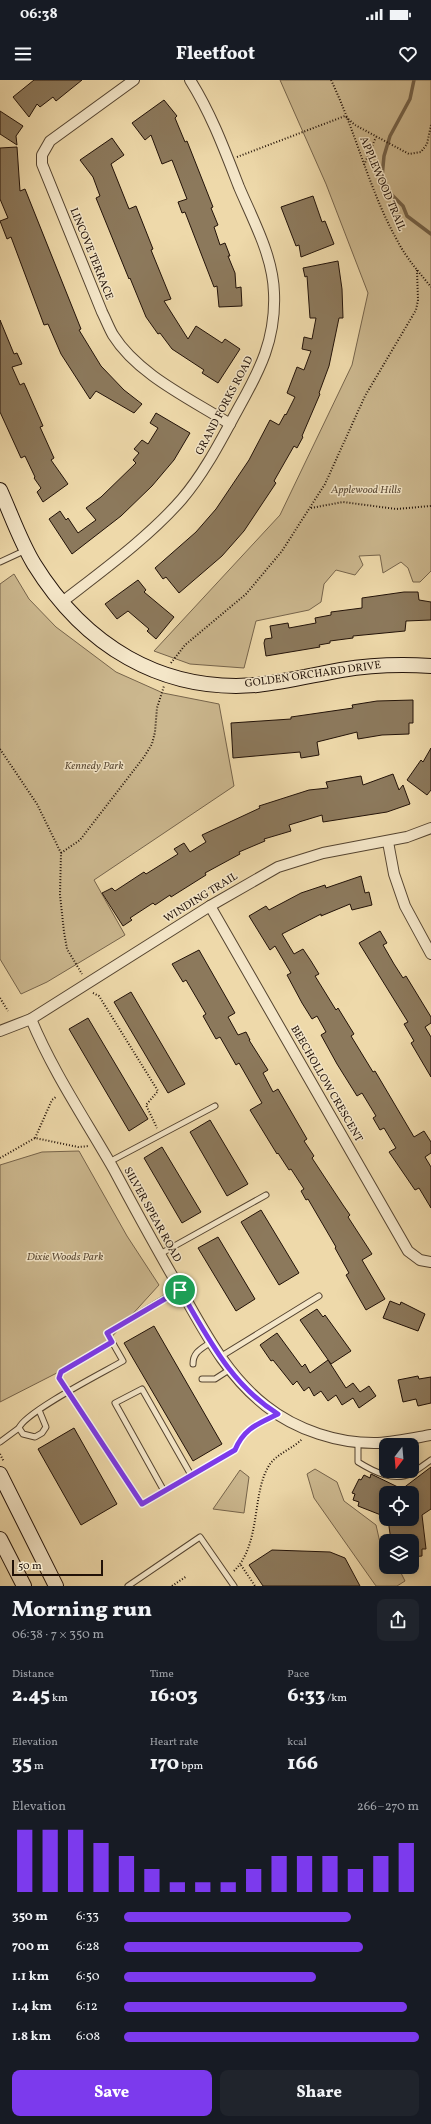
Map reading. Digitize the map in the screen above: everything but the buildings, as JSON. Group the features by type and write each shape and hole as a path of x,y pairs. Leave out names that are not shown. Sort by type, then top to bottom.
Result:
{"street":[{"name":"LINCOVE TERRACE","path":"134,80 50,141 42,155 42,164 102,312 113,335 129,355 147,372 230,424"},
{"name":"GRAND FORKS ROAD","path":"62,602 156,525 182,499 209,463 260,372 269,346 274,321 274,291 267,256 212,121 190,80"},
{"name":"GOLDEN ORCHARD DRIVE","path":"0,490 27,550 45,580 62,602 95,636 116,651 153,671 212,685 258,684 372,666 431,666"},
{"name":"WINDING TRAIL","path":"0,1031 31,1019 256,878 290,862 323,853 388,842 431,828"},
{"path":"388,842 394,874 405,906 431,954"},
{"name":"BEECHOLLOW CRESCENT","path":"210,906 408,1251 420,1260 431,1262"},
{"name":"SILVER SPEAR ROAD","path":"31,1019 66,1090 109,1162 180,1290 229,1370 266,1406 278,1414 308,1429 329,1437 358,1442 378,1443 431,1435"},
{"path":"0,1474 56,1586"},
{"path":"0,1538 24,1586"}],"lane":[{"path":"0,562 27,550"},
{"path":"109,1162 215,1106"},
{"path":"160,1254 266,1195"},
{"path":"0,1442 19,1428 21,1422 39,1410 122,1361 107,1333 180,1290"},
{"path":"220,1357 319,1296"},
{"path":"112,1342 61,1372 59,1378 142,1504 235,1450 240,1436 249,1429 278,1414"},
{"path":"193,1364 193,1357 197,1352 211,1342"},
{"path":"202,1379 215,1380 229,1370"},
{"path":"164,1491 115,1403 142,1389 191,1475"},
{"path":"19,1428 23,1434 28,1437 35,1437 42,1433 46,1427 39,1410"},
{"path":"358,1442 358,1462 373,1471 390,1476 399,1476 411,1473 431,1460"},
{"path":"128,1586 200,1537 234,1586"}],"path":[{"name":"APPLEWOOD TRAIL","path":"331,80 364,165 396,239 417,270 431,287"},
{"path":"229,160 307,128 345,116 355,125 409,154 421,152 427,144 431,125"},
{"path":"364,165 376,137"},
{"path":"169,669 172,661 185,645 246,594 262,577 311,508 334,466 366,396 416,310 418,300 417,270"},
{"path":"311,508 343,502 396,509 431,506"},
{"path":"61,853 80,840 144,757 152,744 155,732 157,708 165,683"},
{"path":"0,749 37,804 61,853 60,895 67,949 83,977"},
{"path":"93,993 99,996 158,1091 146,1105 160,1135"},
{"path":"0,998 8,1011"},
{"path":"0,1158 35,1138 52,1100 66,1090"},
{"path":"35,1138 85,1148 97,1142"},
{"path":"229,1578 241,1564 252,1534 264,1476 271,1462 302,1440 308,1429"},
{"path":"241,1564 255,1586"},
{"path":"172,1586 187,1576"}],"green space":[{"name":"Applewood Hills","path":"280,80 431,80 431,571 420,582 413,582 408,568 401,562 383,573 380,555 359,556 363,565 355,575 336,570 324,584 321,602 309,610 256,621 244,668 190,664 154,651 280,515 352,365 368,293 326,184"},
{"name":"Kennedy Park","path":"14,574 29,599 56,627 116,672 163,693 219,704 234,786 94,880 125,935 47,982 21,994 0,959 0,584"},
{"name":"Dixie Woods Park","path":"79,1151 127,1236 159,1285 98,1352 0,1402 0,1165 42,1152"},
{"path":"315,1469 337,1482 344,1501 376,1525 379,1538 379,1574 402,1574 405,1581 397,1586 376,1586 314,1498 307,1474"},
{"path":"240,1470 249,1477 244,1513 213,1509"}],"waterway":[{"path":"414,80 410,99 390,136 384,156 382,177 391,194 403,206 407,216 431,234"}],"route":[{"path":"180,1290 232,1375 266,1406 278,1414 249,1429 240,1436 235,1450 142,1504 59,1378 61,1372 112,1342 107,1333 141,1311 180,1290"}]}
